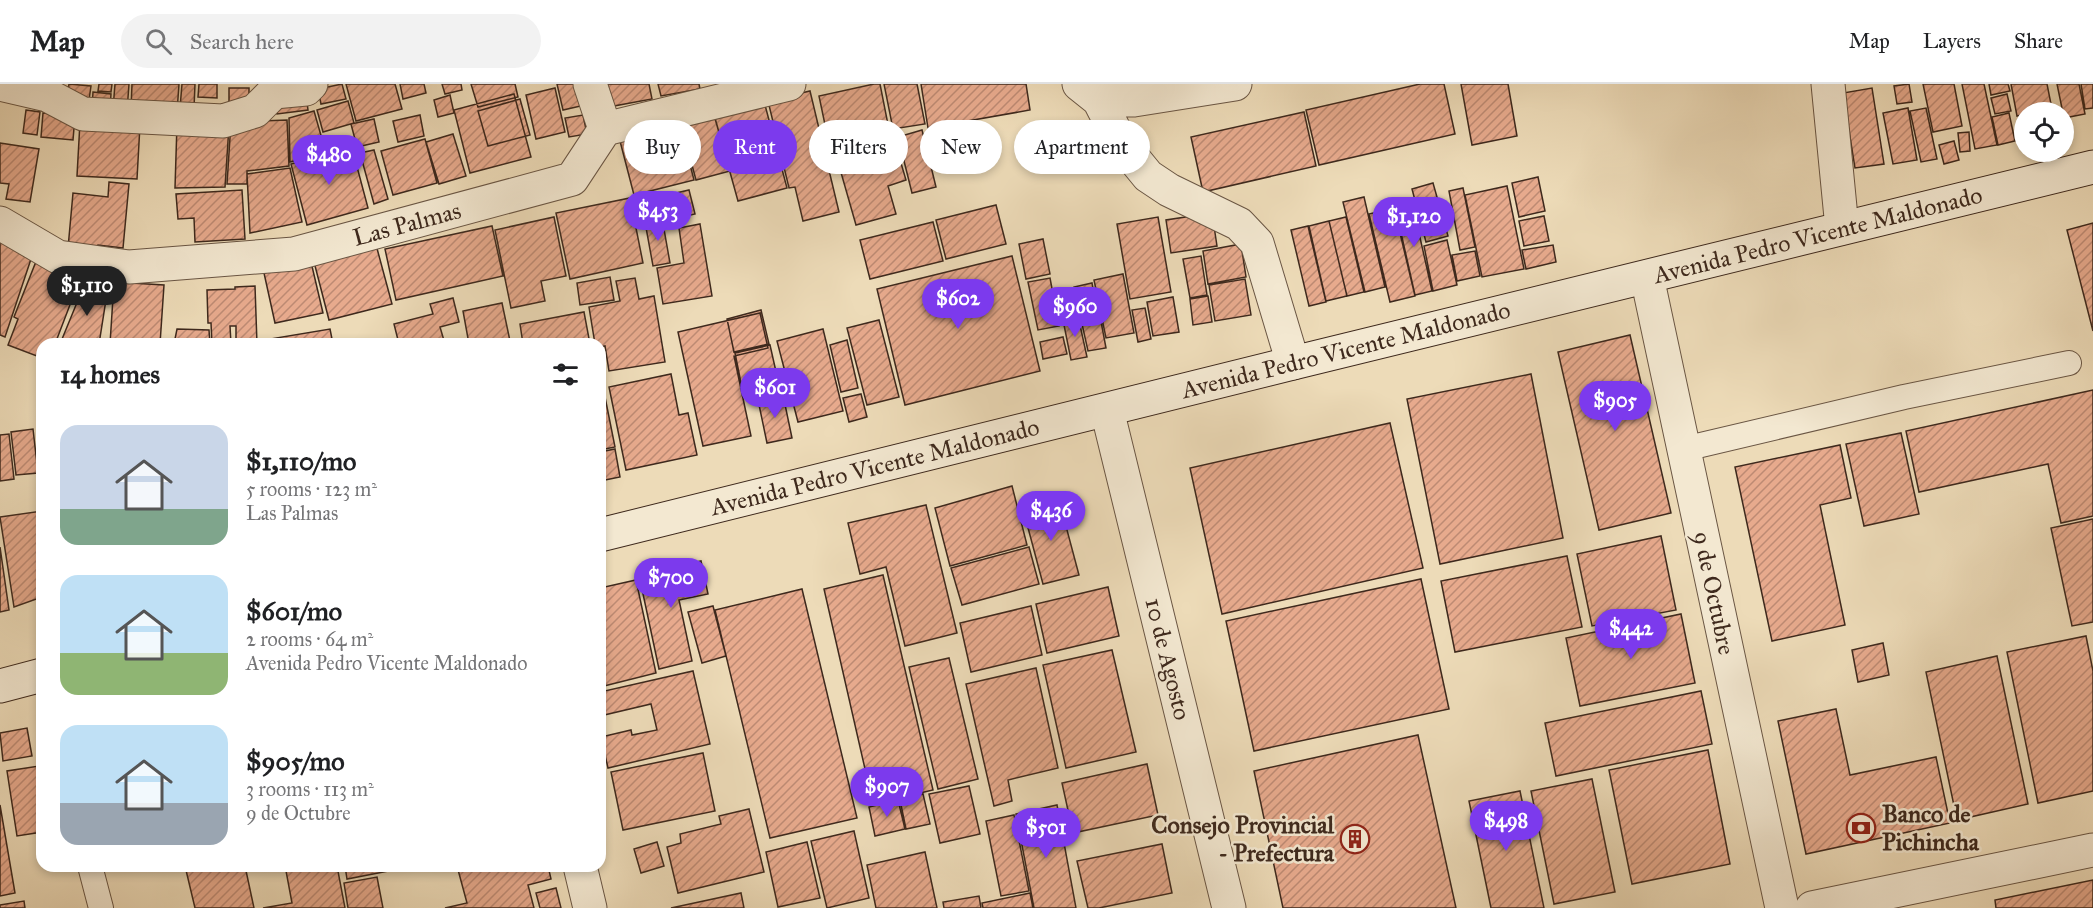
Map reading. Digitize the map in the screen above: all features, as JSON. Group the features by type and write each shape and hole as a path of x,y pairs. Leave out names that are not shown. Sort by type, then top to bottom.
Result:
{"street":[{"path":"0,84 47,89 83,114 223,121 255,111 274,92 306,89 311,84"},
{"path":"590,84 605,129 789,84"},
{"path":"1089,92 1134,100 1160,90 1235,84"},
{"path":"1828,84 1842,228"},
{"path":"1089,92 1121,142 1148,176 1169,190 1239,224 1257,243 1293,363"},
{"name":"Las Palmas","path":"0,223 58,257 129,267 294,254 572,179 605,129"},
{"name":"Avenida Pedro Vicente Maldonado","path":"606,534 2093,167"},
{"name":"9 de Octubre","path":"1647,277 1782,908"},
{"name":"10 de Agosto","path":"1107,410 1229,908"},
{"path":"0,686 36,681"},
{"path":"1812,908 2093,850"},
{"path":"582,872 591,908"}],"lane":[{"path":"1684,449 1904,397 2069,363"},
{"path":"92,872 101,908"}],"building":[{"path":"69,84 91,86 89,100 67,97"},
{"path":"99,84 112,84 111,92 98,91"},
{"path":"115,84 129,84 127,111 113,109"},
{"path":"132,84 179,84 177,112 131,109"},
{"path":"182,84 195,84 194,108 180,108"},
{"path":"199,84 217,84 217,98 198,97"},
{"path":"342,84 346,99 321,104 318,89"},
{"path":"346,84 395,84 402,109 356,121"},
{"path":"400,84 424,84 426,93 403,99"},
{"path":"442,84 461,84 462,90 445,94"},
{"path":"471,84 515,84 518,97 478,107"},
{"path":"557,84 580,84 585,105 563,110"},
{"path":"599,84 649,84 652,99 603,108"},
{"path":"658,84 699,84 700,89 661,96"},
{"path":"880,84 887,120 824,120 819,96"},
{"path":"884,84 917,84 924,120 920,120 920,125 908,127 908,120 891,120"},
{"path":"921,84 1026,84 1030,110 973,120 927,120"},
{"path":"1420,84 1444,84 1455,134 1319,165 1306,110"},
{"path":"1461,84 1508,84 1517,136 1472,145"},
{"path":"1909,84 1912,102 1897,104 1894,86"},
{"path":"1923,84 1954,84 1962,126 1933,132"},
{"path":"1962,84 1984,84 1997,145 1975,149"},
{"path":"1989,84 2008,84 2010,91 1991,95"},
{"path":"2011,84 2047,84 2051,102 2014,102"},
{"path":"2057,84 2079,84 2085,114 2074,116 2074,102 2061,102"},
{"path":"2081,84 2093,84 2093,108 2085,109"},
{"path":"229,88 249,88 249,107 229,107"},
{"path":"555,88 565,132 536,139 526,95"},
{"path":"1872,88 1884,164 1855,168 1843,93"},
{"path":"810,91 817,120 809,120 809,174 830,174 839,212 803,221 795,187 789,188 786,174 797,174 797,120 773,120 768,101"},
{"path":"93,92 111,94 110,109 92,108"},
{"path":"514,94 531,157 470,173 454,110"},
{"path":"2007,94 2011,111 1995,114 1991,98"},
{"path":"306,95 308,110 277,114 275,100"},
{"path":"450,95 454,113 438,117 434,100"},
{"path":"520,99 530,135 488,146 478,111"},
{"path":"348,101 354,123 323,132 317,110"},
{"path":"765,105 769,120 716,120 715,118"},
{"path":"1908,108 1917,160 1893,164 1883,113"},
{"path":"1926,108 1937,159 1921,162 1910,111"},
{"path":"26,110 40,112 37,135 23,133"},
{"path":"314,111 326,153 290,162 289,118"},
{"path":"1304,112 1316,166 1203,192 1191,137"},
{"path":"43,113 75,116 73,140 41,137"},
{"path":"2009,113 2014,141 1998,145 1992,117"},
{"path":"420,115 424,136 398,142 393,121"},
{"path":"583,115 587,134 569,137 565,118"},
{"path":"714,115 713,174 719,174 696,180 694,174 701,174 701,120 696,120"},
{"path":"374,119 379,142 357,147 351,124"},
{"path":"287,120 289,166 247,171 247,184 227,184 231,122"},
{"path":"80,122 140,125 137,179 77,176"},
{"path":"177,124 229,126 225,187 175,188"},
{"path":"920,131 920,174 933,174 936,187 912,193 907,174 908,134"},
{"path":"1969,132 1970,151 1960,152 1958,133"},
{"path":"453,134 466,176 439,184 426,142"},
{"path":"425,139 437,183 393,195 381,151"},
{"path":"624,140 624,156 620,141"},
{"path":"1954,141 1959,160 1944,164 1939,145"},
{"path":"0,143 39,149 30,202 6,199 9,184 0,183"},
{"path":"352,148 368,208 307,225 291,164"},
{"path":"374,150 388,199 374,204 360,153"},
{"path":"290,168 302,222 250,233 247,174"},
{"path":"629,174 692,174 694,180 634,195"},
{"path":"731,174 783,174 787,188 738,201"},
{"path":"841,174 904,174 906,180 888,186 896,214 856,225"},
{"path":"1538,177 1545,211 1519,217 1512,183"},
{"path":"109,182 129,184 123,248 98,245 97,251 68,248 73,193 108,197"},
{"path":"1433,183 1448,236 1426,242 1412,189"},
{"path":"1507,186 1524,269 1482,277 1465,195"},
{"path":"1463,188 1475,247 1460,250 1449,191"},
{"path":"242,190 245,239 195,242 194,218 178,219 176,194"},
{"path":"689,190 695,214 668,220 663,196"},
{"path":"1364,197 1385,287 1365,292 1343,202"},
{"path":"630,198 643,263 570,279 556,213"},
{"path":"1412,202 1432,291 1415,295 1395,206"},
{"path":"996,205 1006,244 946,259 936,220"},
{"path":"1394,208 1415,296 1390,302 1369,214"},
{"path":"1212,213 1217,246 1171,253 1166,220"},
{"path":"1544,216 1549,241 1524,246 1519,221"},
{"path":"554,217 566,276 541,281 545,301 511,308 495,230"},
{"path":"1158,217 1171,292 1130,299 1117,224"},
{"path":"1346,217 1364,292 1347,296 1329,221"},
{"path":"662,218 670,263 653,266 645,222"},
{"path":"1329,221 1347,296 1326,301 1309,226"},
{"path":"933,222 943,261 870,279 860,240"},
{"path":"2093,223 2093,331 2067,230"},
{"path":"700,224 712,296 663,304 657,268 684,263 679,228"},
{"path":"492,226 503,276 396,300 385,249"},
{"path":"1308,226 1326,302 1309,306 1291,230"},
{"path":"0,239 34,250 5,337 0,335"},
{"path":"1043,239 1050,274 1026,279 1019,244"},
{"path":"1447,240 1457,285 1433,291 1424,246"},
{"path":"375,241 392,304 329,320 313,258"},
{"path":"1241,244 1246,277 1208,284 1203,251"},
{"path":"1553,245 1556,262 1526,269 1522,250"},
{"path":"1475,251 1480,276 1457,281 1452,255"},
{"path":"1012,256 1040,371 905,405 877,289"},
{"path":"1201,256 1207,295 1190,298 1183,259"},
{"path":"37,259 81,276 57,338 36,338 36,356 8,345 18,319 14,317"},
{"path":"311,262 323,313 275,323 264,273"},
{"path":"1123,274 1134,333 1106,338 1094,280"},
{"path":"610,277 614,300 580,305 577,283"},
{"path":"635,278 639,299 654,296 665,362 609,371 606,338 594,338 589,307 620,301 616,281"},
{"path":"1050,278 1059,326 1038,330 1028,282"},
{"path":"1245,279 1251,315 1215,321 1209,285"},
{"path":"114,282 164,285 160,338 110,338"},
{"path":"85,283 108,287 100,338 62,338"},
{"path":"1092,283 1096,306 1079,309 1074,287"},
{"path":"255,286 257,338 236,338 236,326 230,326 231,338 212,338 211,323 208,323 207,290 235,289 235,287"},
{"path":"1072,289 1077,314 1064,317 1058,291"},
{"path":"1208,296 1212,322 1193,325 1190,299"},
{"path":"1173,297 1179,332 1153,336 1147,302"},
{"path":"453,298 459,322 440,327 443,338 398,338 394,324 433,314 430,304"},
{"path":"502,303 509,338 468,338 463,311"},
{"path":"1145,308 1151,339 1138,342 1132,310"},
{"path":"761,310 769,344 734,352 727,319"},
{"path":"1099,311 1106,348 1088,351 1080,315"},
{"path":"584,312 589,338 522,338 520,324"},
{"path":"760,313 768,348 734,356 751,436 703,446 678,332"},
{"path":"1078,316 1087,357 1071,360 1063,320"},
{"path":"879,320 899,397 867,405 847,328"},
{"path":"177,329 209,330 210,338 175,338"},
{"path":"330,329 332,338 276,338"},
{"path":"823,329 843,411 798,422 777,341"},
{"path":"1630,335 1671,513 1599,530 1558,352"},
{"path":"1063,337 1067,354 1043,359 1040,342"},
{"path":"847,340 858,388 841,392 830,345"},
{"path":"770,345 779,385 743,393 735,353"},
{"path":"671,374 679,415 688,413 697,455 626,470 609,387"},
{"path":"1531,374 1563,538 1440,564 1407,399"},
{"path":"2093,390 2093,516 2061,523 2048,464 1919,492 1906,431"},
{"path":"861,394 867,417 849,422 843,398"},
{"path":"783,395 792,438 767,443 758,400"},
{"path":"606,402 615,447 606,449"},
{"path":"1390,423 1423,568 1222,614 1190,468"},
{"path":"33,429 36,473 16,475 11,432"},
{"path":"1901,433 1919,514 1864,526 1846,444"},
{"path":"9,434 14,479 0,481 0,435"},
{"path":"1840,445 1851,498 1820,505 1845,625 1772,641 1735,467"},
{"path":"615,449 620,477 606,480 606,451"},
{"path":"1012,486 1027,545 950,566 935,508"},
{"path":"1059,500 1079,575 1043,584 1023,509"},
{"path":"926,505 957,633 905,646 886,567 860,574 848,523"},
{"path":"36,512 36,599 14,607 0,517"},
{"path":"2093,519 2093,622 2072,626 2051,528"},
{"path":"1661,536 1676,610 1592,626 1577,554"},
{"path":"0,547 9,610 0,612"},
{"path":"1029,547 1039,584 962,605 951,568"},
{"path":"1567,556 1582,627 1455,652 1441,581"},
{"path":"701,561 708,594 679,600 692,661 659,669 639,575"},
{"path":"883,575 933,790 873,804 824,589"},
{"path":"1421,579 1449,709 1254,751 1226,621"},
{"path":"636,580 656,673 606,686 606,587"},
{"path":"1108,587 1119,636 1047,653 1036,604"},
{"path":"802,589 857,818 770,838 715,610"},
{"path":"713,606 726,656 702,663 688,612"},
{"path":"1031,606 1042,655 971,672 960,623"},
{"path":"1681,614 1695,683 1580,706 1566,638"},
{"path":"2086,636 2093,671 2093,791 2038,803 2007,652"},
{"path":"1883,643 1889,675 1858,682 1852,650"},
{"path":"1112,650 1136,752 1066,768 1043,665"},
{"path":"1997,656 2028,804 1957,820 1926,672"},
{"path":"949,658 978,779 938,789 909,667"},
{"path":"1036,668 1058,768 1008,780 1012,801 994,806 966,684"},
{"path":"693,671 710,744 608,768 606,736 631,730 632,735 657,730 651,704 606,715 606,691"},
{"path":"1701,691 1712,744 1556,776 1545,723"},
{"path":"1836,709 1850,775 1936,757 1950,823 1806,854 1778,721"},
{"path":"27,728 32,756 3,761 0,733"},
{"name":"Consejo Provincial - Prefectura","path":"1418,735 1456,908 1283,908 1254,771"},
{"path":"1708,750 1730,864 1632,884 1609,770"},
{"path":"703,753 715,811 623,830 611,772"},
{"path":"1147,764 1158,815 1073,833 1062,783"},
{"path":"36,766 36,833 17,836 7,771"},
{"path":"1592,779 1615,892 1554,904 1531,791"},
{"path":"969,786 980,834 940,843 929,794"},
{"path":"1520,791 1544,908 1491,908 1469,801"},
{"path":"923,794 930,824 906,829 900,800"},
{"path":"898,800 905,829 875,836 869,807"},
{"path":"0,805 15,893 0,896"},
{"path":"1057,805 1076,908 1034,908 1016,814"},
{"path":"749,809 764,872 678,893 667,847 681,843 680,834 721,824 719,816"},
{"path":"1014,815 1029,891 1001,896 986,821"},
{"path":"854,831 869,898 827,908 811,841"},
{"path":"657,842 664,866 641,873 634,849"},
{"path":"807,842 820,898 778,907 766,852"},
{"path":"1162,844 1172,893 1099,908 1088,908 1077,861"},
{"path":"925,852 937,908 876,908 867,865"},
{"path":"186,872 246,872 254,908 195,908"},
{"path":"286,872 338,872 345,908 263,908 292,903"},
{"path":"346,872 384,872 347,879"},
{"path":"459,872 549,872 551,879 528,885 534,908 445,908 467,903"},
{"path":"377,877 383,908 348,908 344,883"},
{"path":"2093,880 2093,908 1996,908 1995,900"},
{"path":"556,888 561,908 540,908 536,893"},
{"path":"741,893 744,908 671,908"},
{"path":"1030,893 1033,908 983,908 982,903"},
{"path":"979,896 981,908 944,908 943,902"},
{"path":"24,901 25,908 0,908 0,905"}],"place":[{"name":"Banco de Pichincha","path":"1861,828"},
{"name":"Consejo Provincial - Prefectura","path":"1355,839"}]}
